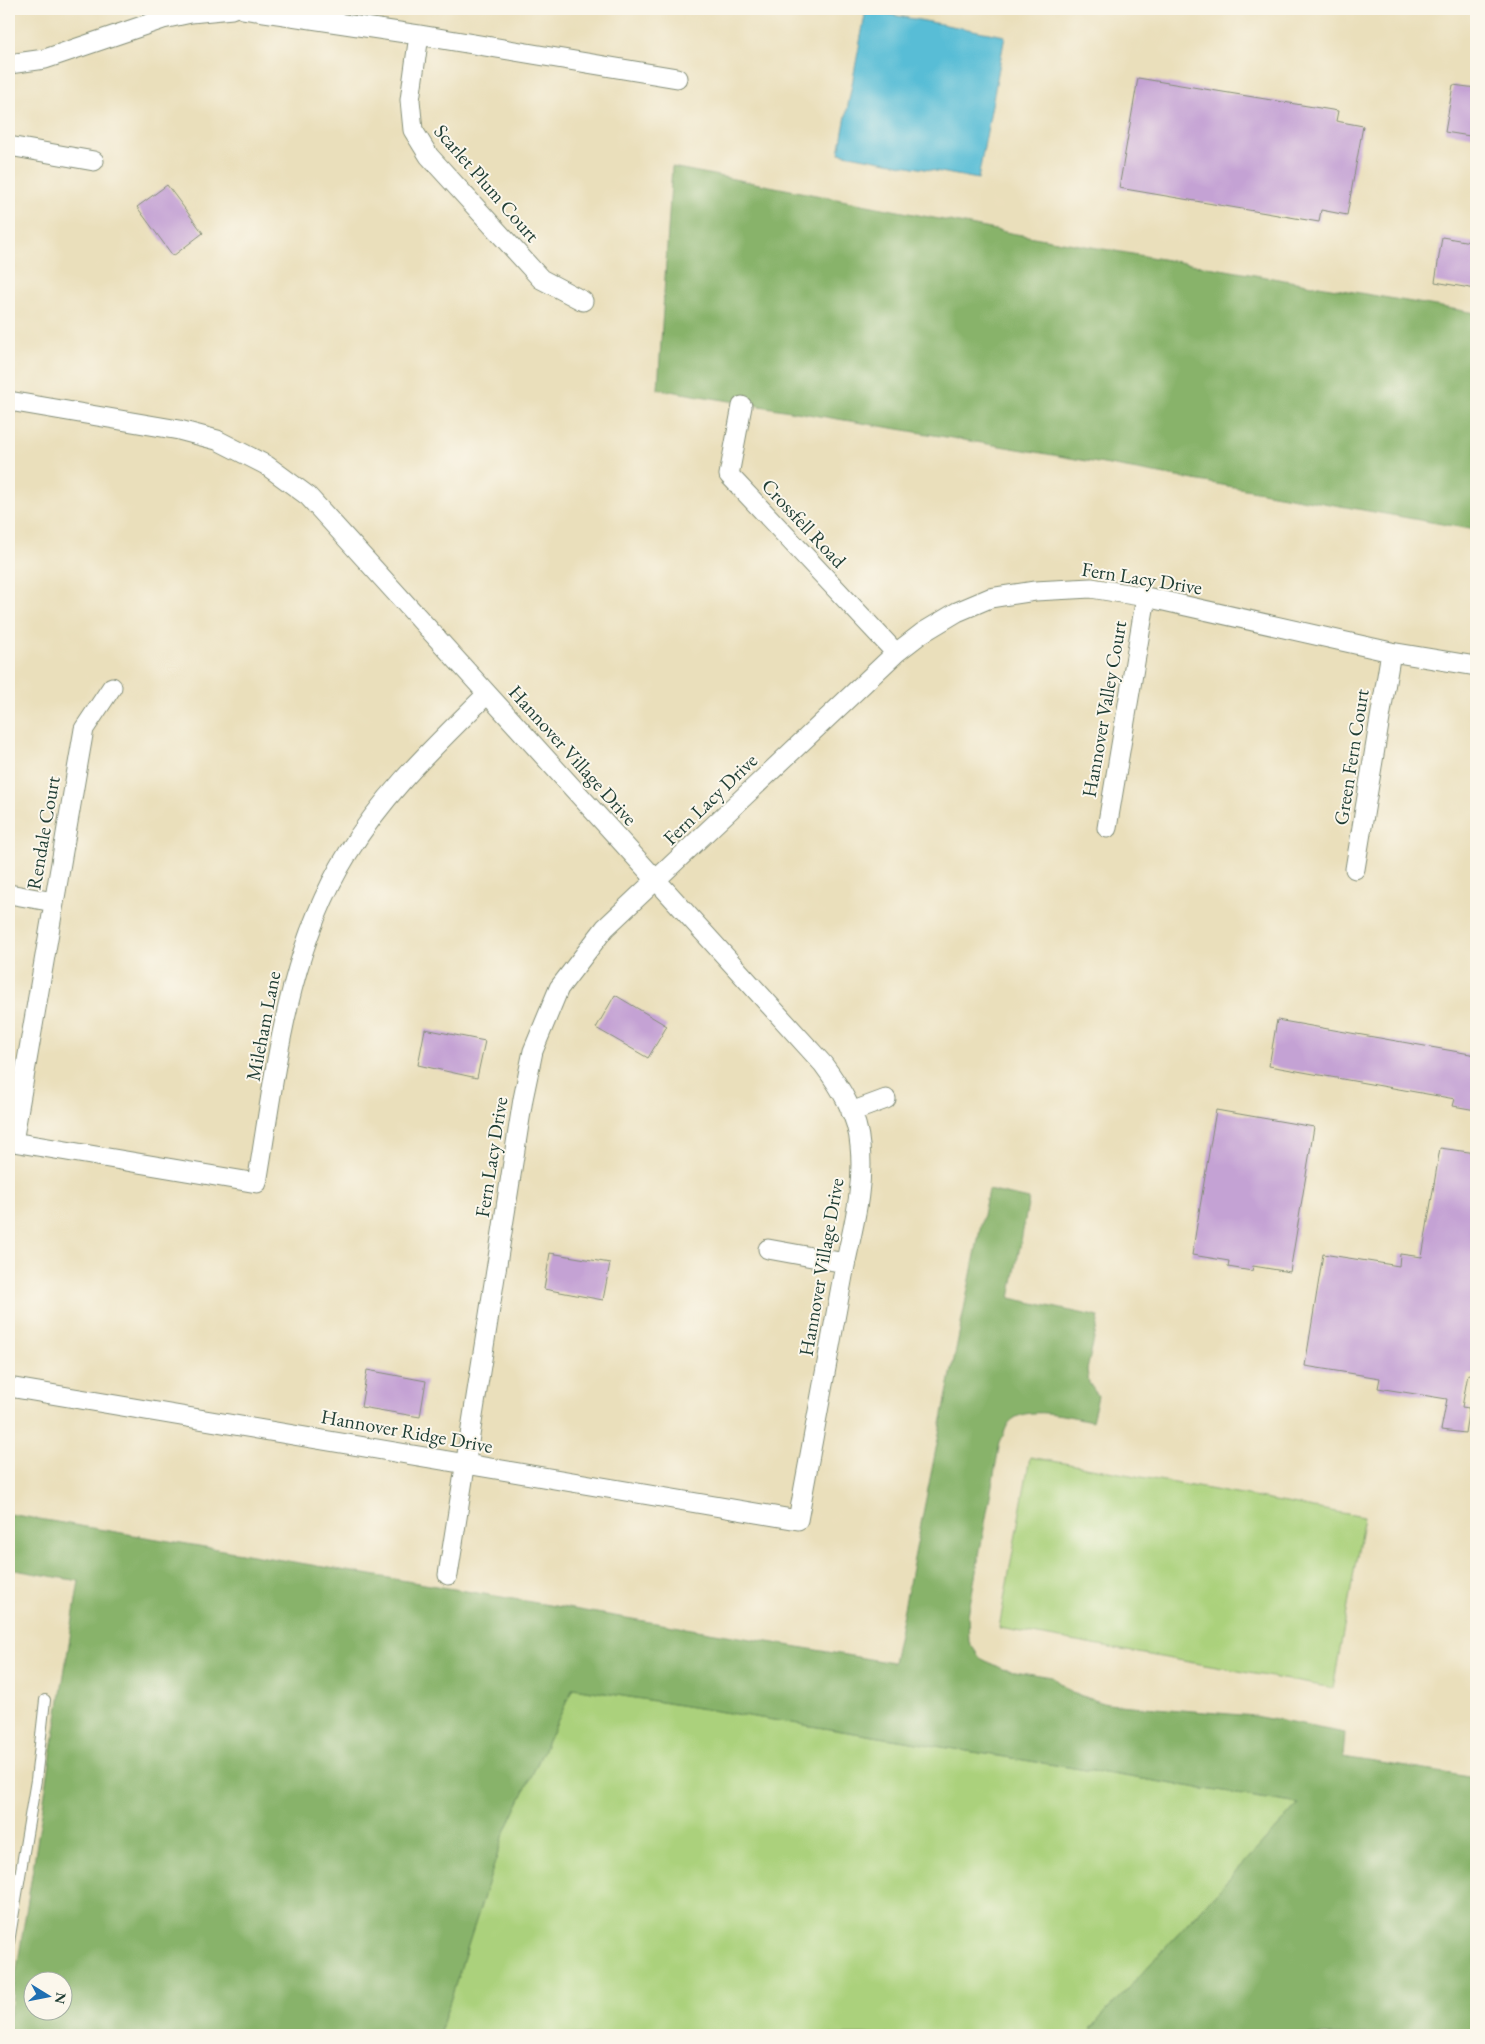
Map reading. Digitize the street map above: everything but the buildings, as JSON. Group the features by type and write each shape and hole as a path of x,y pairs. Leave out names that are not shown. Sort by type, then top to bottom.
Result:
{"street":[{"path":"9,64 46,59 163,19 191,13 232,9"},
{"path":"243,9 419,35 677,78"},
{"name":"Scarlet Plum Court","path":"419,35 410,100 413,130 425,150 541,279 583,302"},
{"path":"9,146 94,161"},
{"name":"Hannover Village Drive","path":"9,401 179,430 217,440 266,465 308,496 658,880 823,1064 835,1080 851,1112 860,1143 861,1181 798,1520"},
{"name":"Crossfell Road","path":"742,406 729,475 896,653"},
{"name":"Fern Lacy Drive","path":"448,1575 523,1099 533,1051 559,988 605,928 658,880 896,653 922,633 957,612 990,598 1036,591 1091,588 1146,597 1391,652 1476,666"},
{"name":"Hannover Valley Court","path":"1107,828 1146,597"},
{"name":"Green Fern Court","path":"1355,869 1391,652"},
{"name":"Rendale Court","path":"13,1142 84,729 112,687"},
{"name":"Mileham Lane","path":"13,1142 257,1183 287,1007 294,977 317,912 348,853 401,781 487,694"},
{"path":"9,894 54,902"},
{"path":"851,1112 886,1099"},
{"path":"768,1249 845,1263"},
{"name":"Hannover Ridge Drive","path":"9,1387 798,1520"}],"lane":[{"path":"9,1942 36,1780 45,1700"}],"green space":[{"path":"672,167 1016,234 1476,313 1476,530 1036,452 658,389"},
{"path":"988,1190 1029,1199 1010,1298 1099,1317 1087,1370 1089,1383 1098,1396 1092,1421 1048,1413 1036,1413 1024,1414 1008,1424 1000,1442 968,1615 969,1642 980,1658 1002,1669 1052,1677 1072,1693 1107,1704 1254,1716 1345,1733 1343,1757 1476,1778 1476,2035 1096,2035 1090,2029 1299,1804 573,1688 504,1834 439,2035 9,2035 9,2018 79,1581 9,1569 9,1514 893,1663"},
{"path":"1030,1457 1364,1517 1333,1688 999,1628"},
{"path":"573,1688 1299,1804 1090,2029 1096,2035 439,2035 504,1834"}],"water":[{"path":"866,10 1005,36 978,179 839,153"}]}
